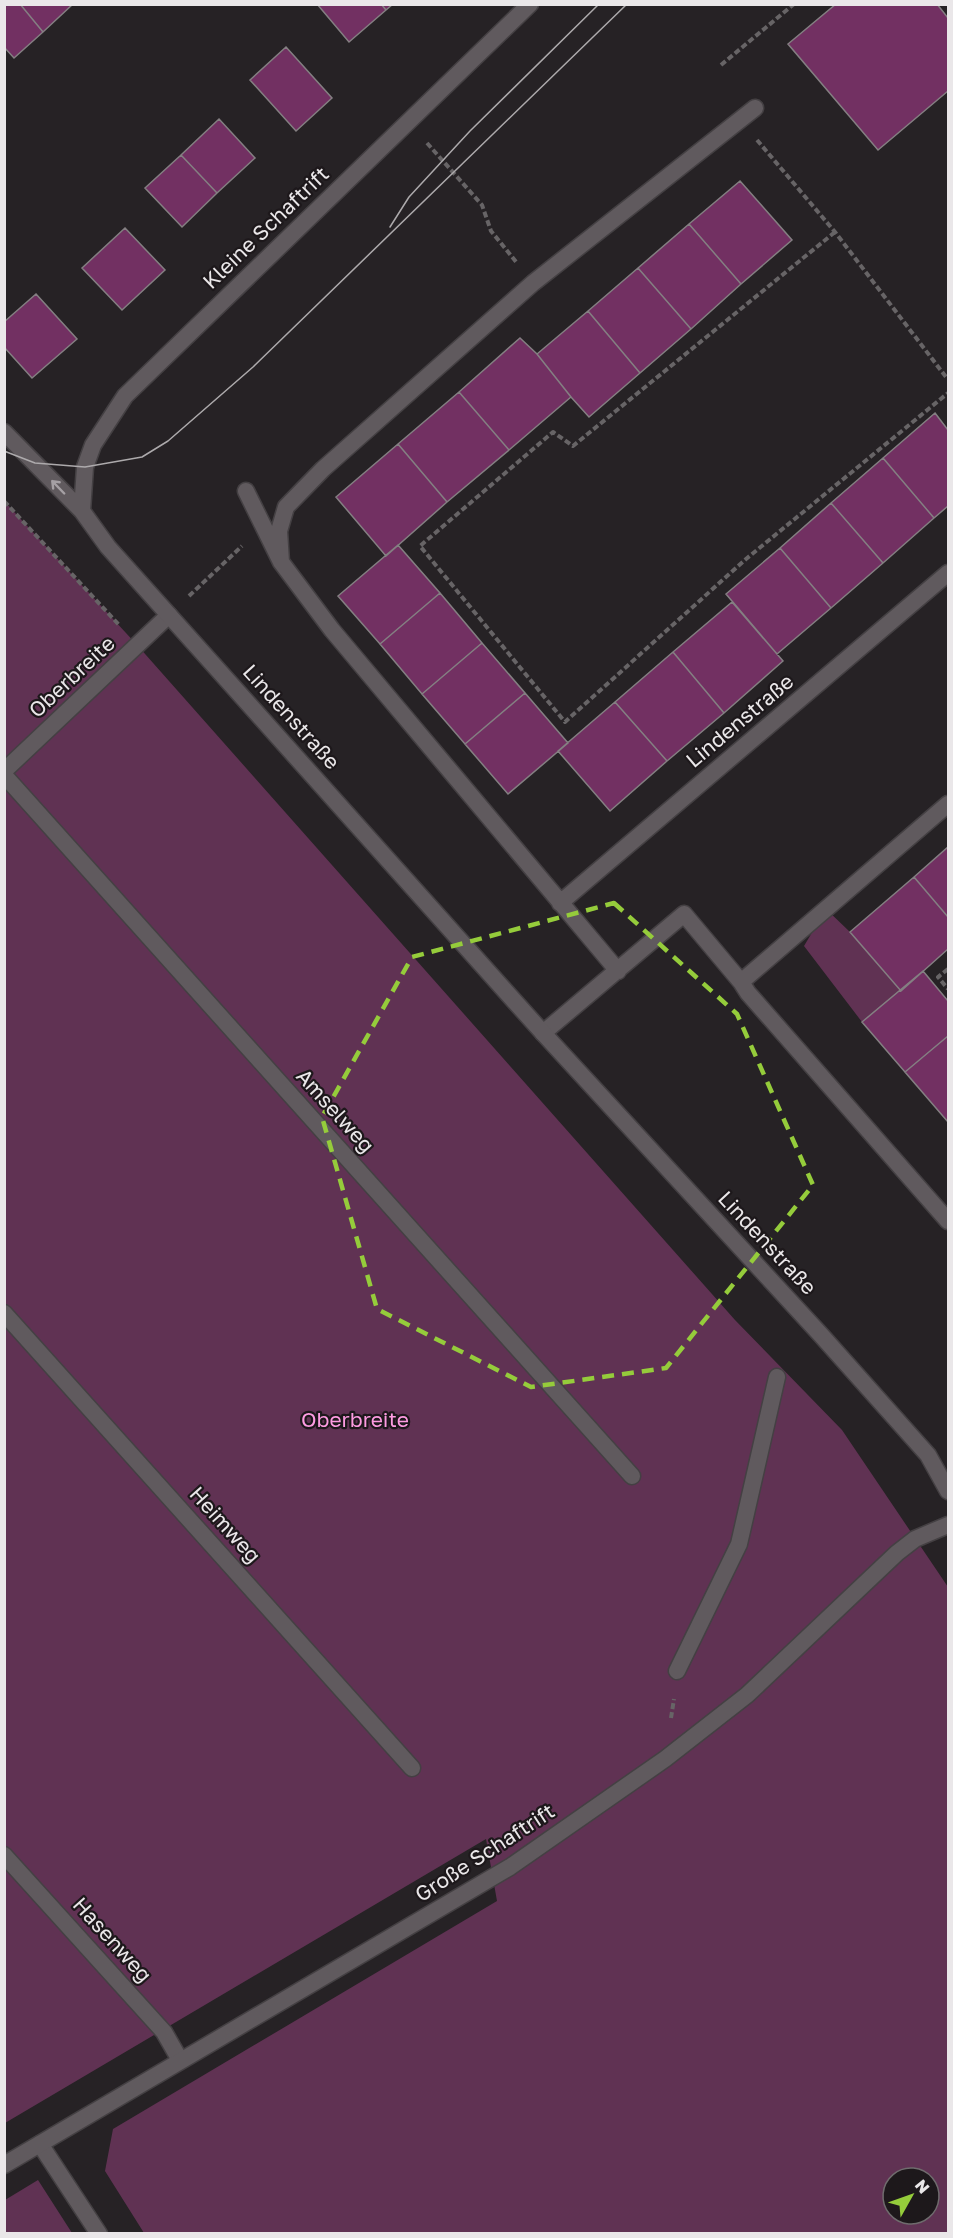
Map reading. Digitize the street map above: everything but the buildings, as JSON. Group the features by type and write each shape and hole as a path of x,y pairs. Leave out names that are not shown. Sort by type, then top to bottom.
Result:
{"street":[{"name":"Kleine Schaftrift","path":"82,511 85,467 89,456 104,427 125,396 530,4"},
{"path":"281,562 279,531 286,507 323,469 533,283 755,108"},
{"name":"Lindenstraße","path":"4,432 82,511 108,548 543,1033 821,1335 928,1455 948,1491"},
{"path":"246,491 281,562 332,630 618,972"},
{"name":"Lindenstraße","path":"560,903 948,573"},
{"name":"Oberbreite","path":"4,771 169,615"},
{"name":"Amselweg","path":"4,775 632,1476"},
{"path":"741,982 948,804"},
{"path":"543,1033 684,914 748,993 948,1221"},
{"name":"Heimweg","path":"4,1313 412,1768"},
{"path":"677,1671 739,1544 777,1377"},
{"name":"Große Schaftrift","path":"4,2165 510,1867 666,1759 747,1695 897,1553 915,1539 948,1525"},
{"name":"Hasenweg","path":"4,1855 164,2032 180,2060"},
{"path":"40,2144 99,2234"}],"path":[{"path":"721,65 794,4"},
{"path":"739,119 835,232 948,377"},
{"path":"408,123 444,160 482,205 491,231 533,283"},
{"path":"835,232 573,446 554,432 420,546 565,722 746,559 948,393"},
{"path":"4,501 138,646"},
{"path":"169,615 262,526"},
{"path":"948,969 938,977 948,989"},
{"path":"666,1759 677,1671"}],"highlighted area":[{"path":"614,903 737,1014 813,1185 666,1368 531,1387 377,1309 322,1117 412,957"}],"green space":[{"name":"Oberbreite","path":"4,501 138,646 735,1320 842,1430 948,1587 948,2233 144,2233 105,2171 113,2129 497,1901 486,1839 5,2123"},
{"path":"826,909 850,932 901,991 862,1022 804,946"},
{"path":"38,2180 72,2233 5,2233 5,2200"}],"tram line":[{"path":"390,227 409,197 470,131 599,4"},
{"path":"4,451 35,463 85,467 142,457 168,441 253,367 627,4"}]}
